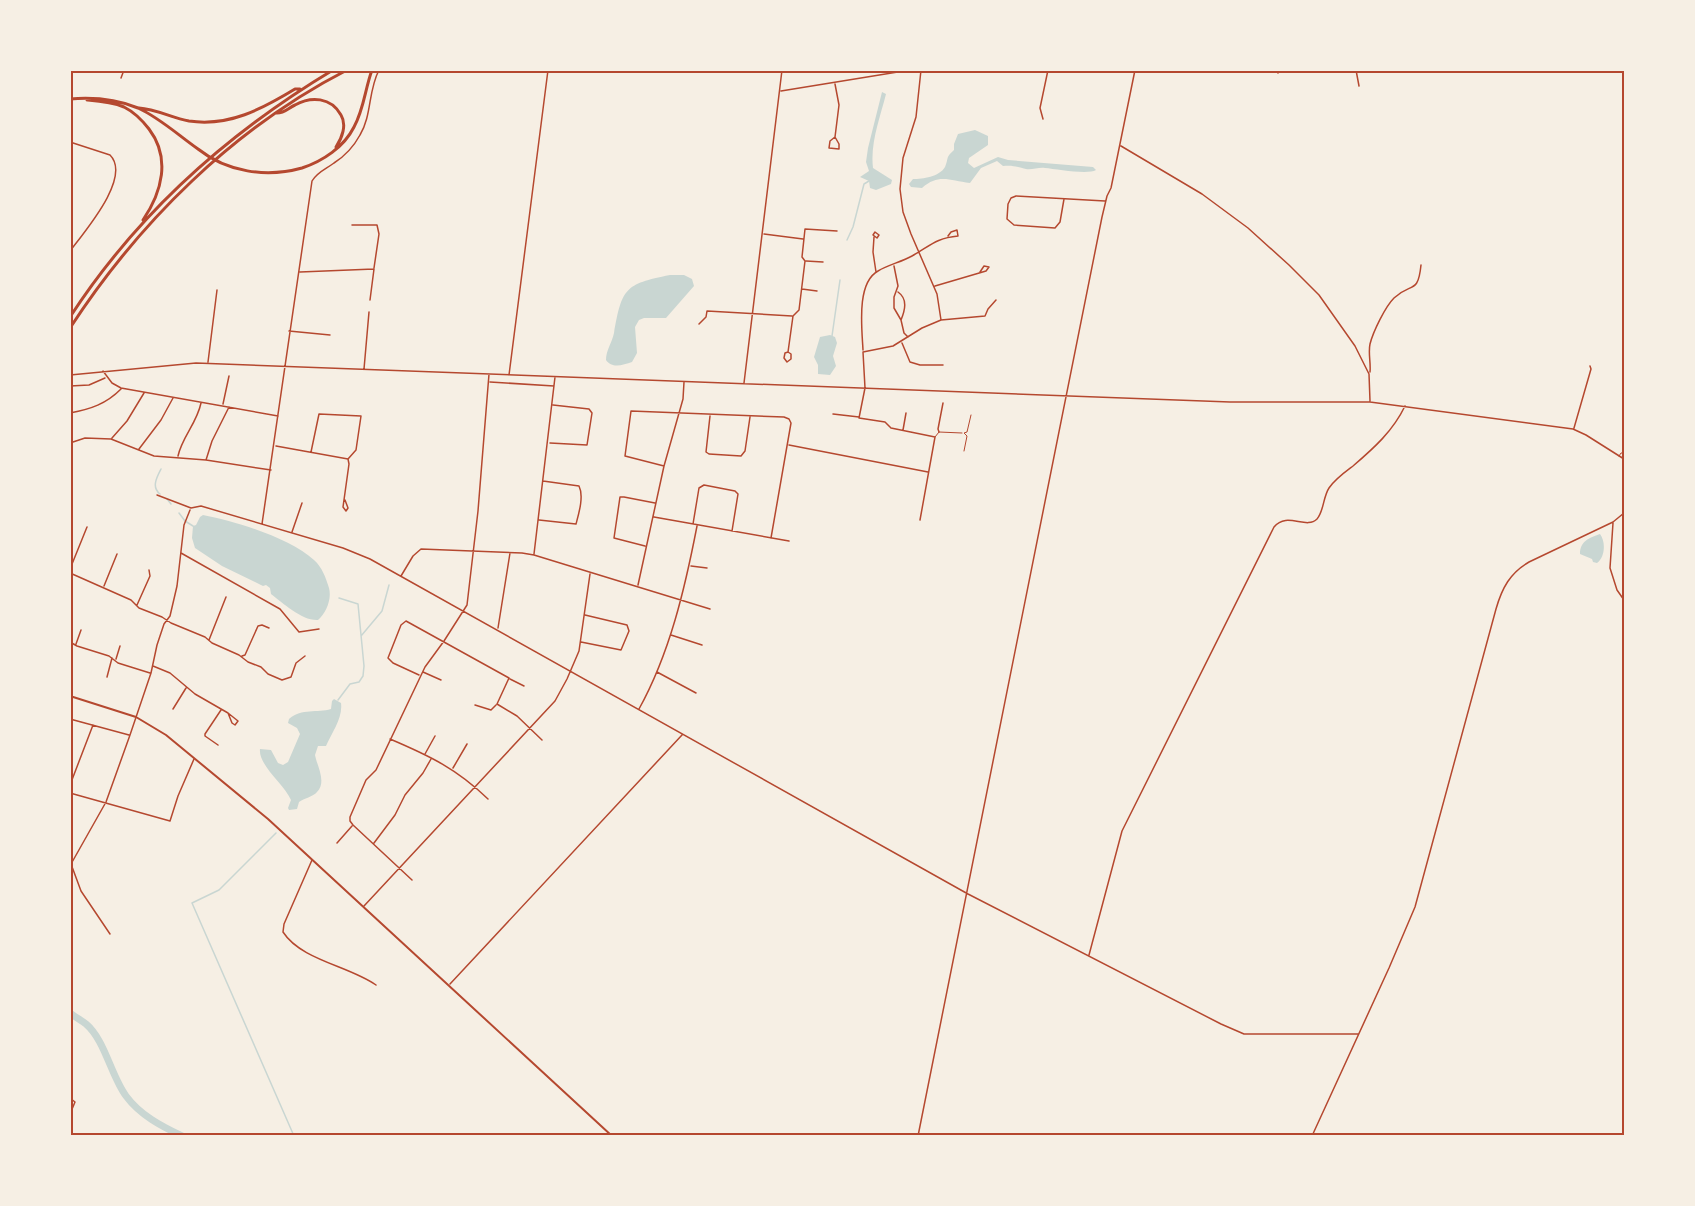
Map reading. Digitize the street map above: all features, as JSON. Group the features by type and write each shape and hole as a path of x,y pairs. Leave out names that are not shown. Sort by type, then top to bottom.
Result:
{"highway":[{"path":"70,317 111,259 167,196 217,151 262,116 333,70"},
{"path":"70,328 116,264 171,201 220,157 276,113 347,70"},
{"path":"137,108 160,121 220,163 249,171 280,172 310,165 333,151 347,138 360,116 372,70"},
{"path":"70,99 106,99 192,121 217,121 261,110 295,89 301,89"},
{"path":"76,99 104,102 125,108 144,122 156,140 162,162 162,178 158,193 137,228"},
{"path":"276,113 282,113 309,99 323,99 333,105 341,114 344,123 343,131 333,151"}],"main road":[{"path":"70,696 136,717 166,735 313,859 612,1136"}],"street":[{"path":"121,78 124,70"},
{"path":"262,525 272,470 313,179 344,155 361,133 368,117 374,82 379,70"},
{"path":"509,375 548,70"},
{"path":"744,384 782,70"},
{"path":"780,91 910,70"},
{"path":"921,70 916,117 899,178 903,212 934,286 941,320"},
{"path":"1043,119 1040,108 1048,70"},
{"path":"918,1136 1106,201 1112,188 1135,70"},
{"path":"1356,70 1359,86"},
{"path":"835,83 839,105 836,137"},
{"path":"70,142 110,154 117,168 112,187 104,203 70,251"},
{"path":"1120,146 1202,195 1248,228 1289,265 1338,320 1369,374"},
{"path":"1064,199 1059,222 1055,228 1014,225 1007,219 1008,204 1011,198 1016,196 1106,201"},
{"path":"352,225 377,225 379,234 370,300"},
{"path":"788,352 793,316 798,310 805,261 802,257 805,229 837,231"},
{"path":"762,234 804,239"},
{"path":"859,418 865,388 862,316 866,284 876,272 893,266 948,236"},
{"path":"874,237 873,252 876,272"},
{"path":"805,261 823,262"},
{"path":"1370,402 1370,346 1380,319 1394,298 1416,286 1420,277 1421,265"},
{"path":"893,266 897,276 897,292 893,304 896,315 901,320"},
{"path":"299,272 374,269"},
{"path":"934,286 960,280 980,272"},
{"path":"801,289 818,291"},
{"path":"208,363 218,290"},
{"path":"897,292 902,296 905,304 901,320 904,333 909,337"},
{"path":"863,352 883,349 901,342 922,328 941,320 985,316 996,300"},
{"path":"699,324 706,317 707,311 793,316"},
{"path":"364,370 369,312"},
{"path":"290,331 330,335"},
{"path":"901,342 910,362 943,366"},
{"path":"70,375 103,370 208,363 1230,402 1370,402 1574,429 1624,459"},
{"path":"1574,429 1590,366"},
{"path":"103,370 106,378 121,388 279,416"},
{"path":"412,880 353,825 350,817 366,780 376,770 422,672 467,605 489,374"},
{"path":"223,405 229,376"},
{"path":"534,555 555,377"},
{"path":"70,386 89,385 106,378"},
{"path":"638,586 664,466 680,413 684,381"},
{"path":"489,382 554,386"},
{"path":"70,413 101,405 121,388"},
{"path":"111,439 127,421 144,393"},
{"path":"138,450 161,420 174,397"},
{"path":"178,457 183,439 197,416 201,402"},
{"path":"939,432 943,403"},
{"path":"548,443 587,445 592,413 589,409 552,405"},
{"path":"206,460 212,441 229,406"},
{"path":"1089,956 1122,831 1274,527 1278,522 1284,520 1305,522 1318,518 1329,488 1390,431 1406,406"},
{"path":"664,466 625,456 631,411 789,419 791,423 788,445 771,538"},
{"path":"903,430 906,413"},
{"path":"311,452 319,414 361,416 356,450 348,459"},
{"path":"833,414 885,422 891,428 935,437 920,520"},
{"path":"710,415 706,452 741,456 745,451 750,417"},
{"path":"70,443 85,438 111,439 154,456 206,460 272,470"},
{"path":"788,445 929,472"},
{"path":"275,446 348,459"},
{"path":"345,500 348,459"},
{"path":"538,520 576,524 581,499 579,486 542,481"},
{"path":"693,524 699,488 704,485 735,491 738,494 732,531"},
{"path":"157,495 191,508 201,506 350,550 497,629 968,894 1244,1034 1358,1035"},
{"path":"647,547 614,538 618,504 620,497 624,496 656,503"},
{"path":"291,533 302,503"},
{"path":"110,934 81,891 71,864 106,802 151,674 157,645 177,586 184,525 191,508"},
{"path":"1312,1136 1415,907 1504,585 1518,568 1613,522 1624,513"},
{"path":"654,517 789,541"},
{"path":"1613,522 1610,568 1617,590 1624,600"},
{"path":"639,709 657,672 670,635 690,566 697,526"},
{"path":"87,527 70,571 205,637 208,641 282,680 291,677 296,663 305,656"},
{"path":"401,576 413,556 421,549 510,552 534,555 710,609"},
{"path":"497,629 510,552"},
{"path":"180,553 279,609 299,632 319,629"},
{"path":"103,588 117,554"},
{"path":"690,566 707,568"},
{"path":"137,605 150,576 149,570"},
{"path":"364,906 555,701 578,657 590,574"},
{"path":"208,641 226,597"},
{"path":"581,642 621,650 629,632 627,625 584,615"},
{"path":"421,676 393,663 388,658 401,625 406,621 524,686"},
{"path":"241,657 245,655 258,626 269,628"},
{"path":"76,645 81,630"},
{"path":"670,635 702,645"},
{"path":"70,649 71,642 151,674"},
{"path":"115,660 120,646"},
{"path":"107,678 112,657"},
{"path":"152,666 170,673 228,714"},
{"path":"422,672 441,680"},
{"path":"657,672 696,693"},
{"path":"475,705 491,710 497,704 509,678"},
{"path":"173,709 187,687"},
{"path":"497,704 517,716 542,740"},
{"path":"218,745 205,734 221,709"},
{"path":"70,719 130,735"},
{"path":"70,785 93,725"},
{"path":"449,984 683,734"},
{"path":"425,754 435,736"},
{"path":"390,739 452,769 476,786 488,799"},
{"path":"452,769 467,744"},
{"path":"374,843 432,758"},
{"path":"70,793 170,821 178,795 194,759"},
{"path":"337,843 353,825"},
{"path":"313,859 284,924 283,932 293,943 376,986"},
{"path":"70,1098 75,1104 70,1114"}],"lane":[{"path":"935,437 939,432 967,432 971,415"},
{"path":"964,433 966,436 964,451"},
{"path":"1619,456 1624,453"}],"shaded area":[{"path":"882,92 886,94 874,140 873,168 892,180 891,184 876,190 870,188 869,181 860,177 869,171 866,162 868,148"},
{"path":"975,130 988,136 988,145 969,158 968,163 974,168 998,157 1008,160 1093,167 1096,170 1086,172 1043,168 1026,169 1003,166 997,161 981,168 970,183 939,179 922,188 911,187 909,184 913,179 930,177 945,167 948,157 954,150 958,134"},
{"path":"670,275 684,275 692,279 694,286 666,318 639,320 635,327 637,353 632,362 618,366 608,363 607,353 623,298 634,286"},
{"path":"830,335 835,337 837,343 833,356 836,366 830,375 818,374 818,365 814,357 820,337"},
{"path":"203,515 230,521 277,538 314,560 323,573 330,592 328,606 321,617 318,620 312,620 299,615 271,594 270,588 266,585 263,586 222,566 195,548 192,538 193,526"},
{"path":"1600,534 1604,549 1597,563 1580,554 1580,550 1586,541"},
{"path":"334,699 341,703 339,720 326,746 318,746 315,755 321,779 320,788 313,795 299,802 297,809 289,810 291,800 267,768 260,755 260,749 271,750 278,763 283,765 288,762 300,734 297,728 288,723 289,719 299,713 331,709"}],"waterway":[{"path":"847,240 853,227 864,184 869,181"},
{"path":"832,336 840,280"},
{"path":"160,494 155,485 161,469"},
{"path":"167,499 171,504"},
{"path":"179,513 193,526"},
{"path":"361,636 382,611 389,585"},
{"path":"338,700 350,684 359,682 363,676 364,666 358,604 339,598"},
{"path":"276,833 219,890 192,903 294,1136"},
{"path":"70,1013 93,1031 121,1088 132,1103 151,1119 182,1136"}]}
